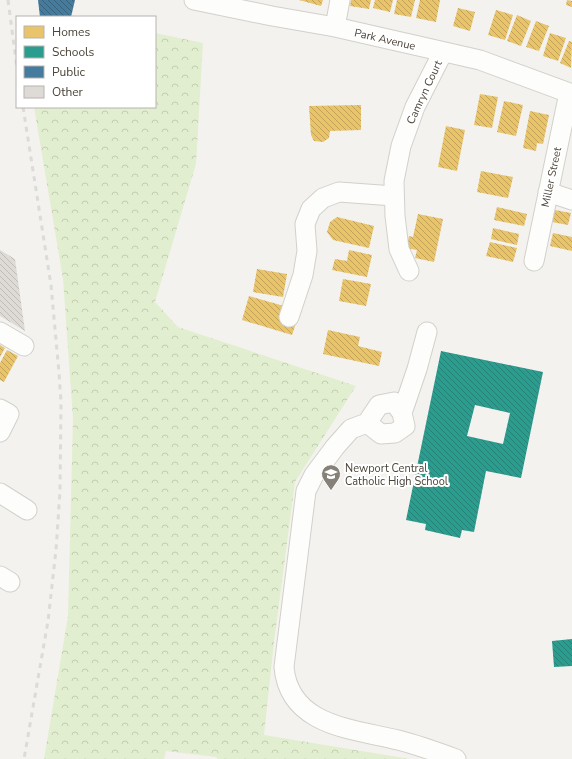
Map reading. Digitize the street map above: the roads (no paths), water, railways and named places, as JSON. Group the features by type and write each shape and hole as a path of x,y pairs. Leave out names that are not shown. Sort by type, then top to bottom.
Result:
{"street":[{"name":"Park Avenue","path":"194,0 335,27 480,60 570,94"},
{"path":"335,27 340,0"},
{"name":"Camryn Court","path":"410,271 399,249 395,216 394,181 401,146 415,107 443,52"},
{"name":"Miller Street","path":"534,261 570,94"},
{"path":"289,316 303,275 306,251 305,224 311,209 323,198 339,192 394,196"},
{"path":"548,192 572,200"},
{"path":"0,332 24,346"},
{"path":"427,332 417,369 402,413 394,402 379,405 367,423 351,429 340,440 314,475 306,491 284,667 285,678 293,696 300,705 323,721 342,728 421,746 456,759"},
{"path":"0,432 5,411"},
{"path":"0,493 27,510"}],"railway":[{"path":"8,0 16,60"},
{"path":"23,108 51,285 61,402 60,491 56,550 48,621 24,759"}],"place":[{"name":"Newport Central Catholic High School","path":"331,491"}]}
